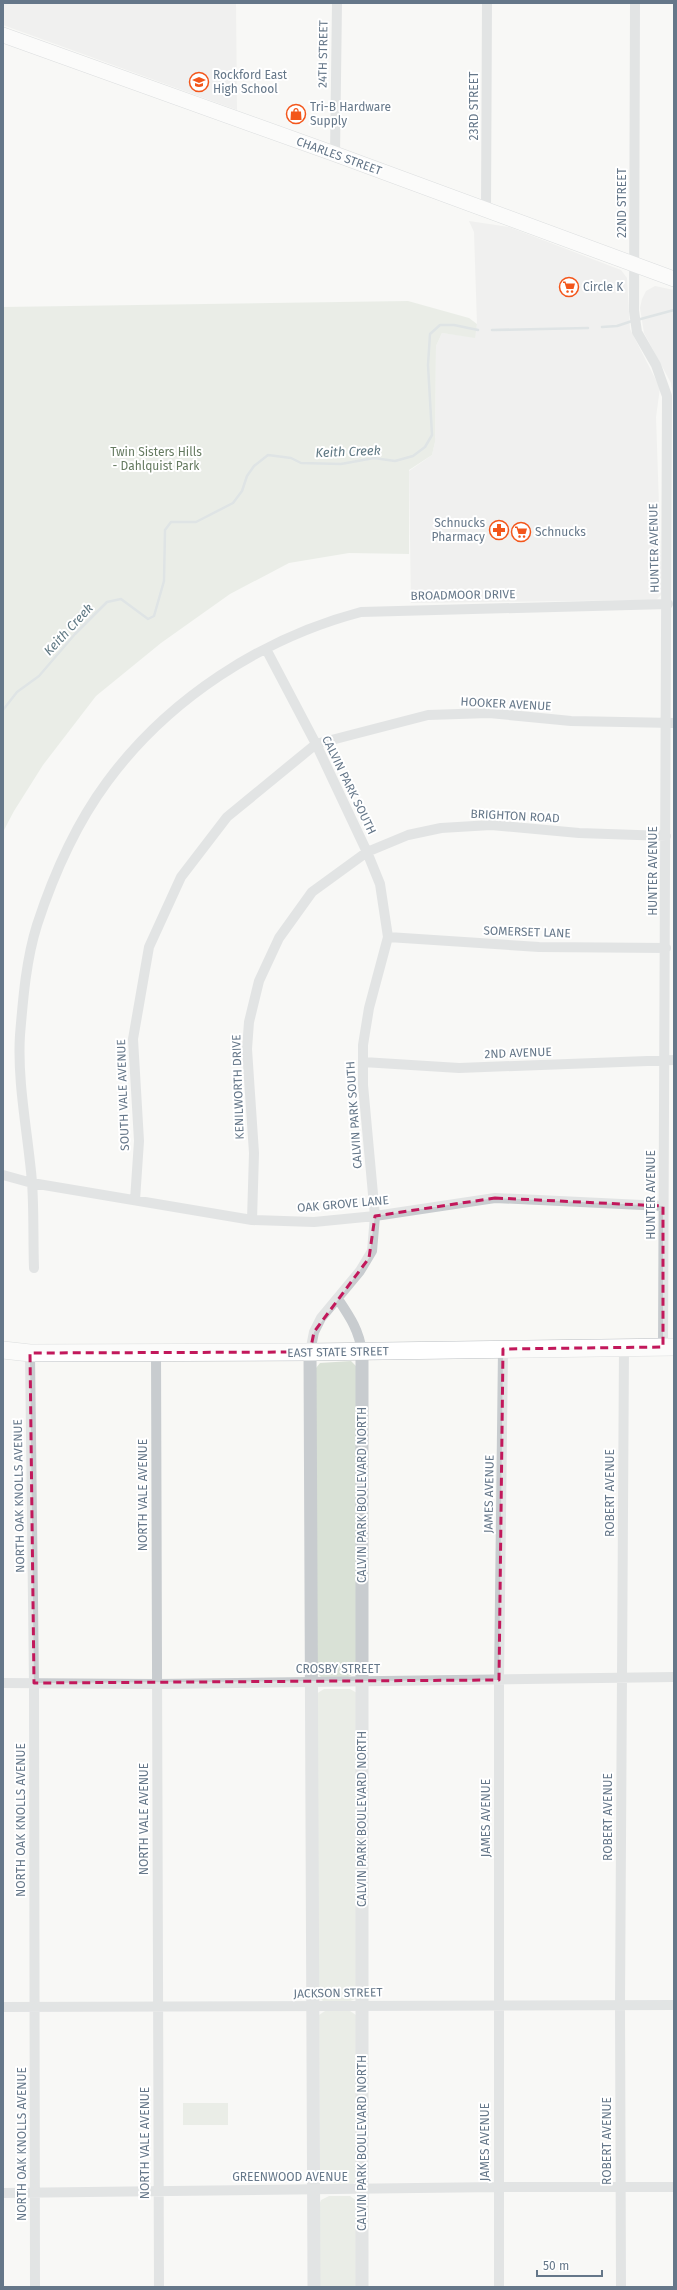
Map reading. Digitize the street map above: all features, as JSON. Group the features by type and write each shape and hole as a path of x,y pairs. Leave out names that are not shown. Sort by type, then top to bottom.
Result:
{"main road":[{"name":"CHARLES STREET","path":"3,35 335,154 674,279"},
{"name":"EAST STATE STREET","path":"3,1350 30,1353 156,1351 362,1352 669,1347"}],"street":[{"name":"24TH STREET","path":"335,154 336,3"},
{"name":"23RD STREET","path":"486,209 487,3"},
{"name":"22ND STREET","path":"636,3 634,311 637,332 656,365 667,396"},
{"name":"HUNTER AVENUE","path":"667,396 666,473 670,723 666,836 666,948 669,1060 663,1206 669,1347"},
{"name":"BROADMOOR DRIVE","path":"34,1268 32,1183 24,1107 20,1037 26,979 36,926 79,825 107,782 143,740 185,701 223,674 266,649 325,621 361,612 390,609 668,604"},
{"name":"CALVIN PARK SOUTH","path":"266,649 316,744 367,852 380,884 388,937 369,1008 363,1062 363,1085 375,1216 372,1251 360,1271 321,1318 314,1332 310,1352"},
{"name":"HOOKER AVENUE","path":"316,744 428,715 489,714 571,721 670,723"},
{"name":"SOUTH VALE AVENUE","path":"135,1200 139,1141 133,1039 149,947 180,877 227,817 316,744"},
{"name":"BRIGHTON ROAD","path":"367,852 408,835 448,828 491,825 579,833 666,836"},
{"name":"KENILWORTH DRIVE","path":"252,1220 254,1153 247,1049 249,1022 259,981 279,938 312,892 367,852"},
{"name":"SOMERSET LANE","path":"388,937 538,947 666,948"},
{"name":"2ND AVENUE","path":"363,1062 459,1068 669,1060"},
{"name":"OAK GROVE LANE","path":"3,1175 32,1183 252,1220 314,1222 375,1216 495,1198 663,1206"},
{"path":"338,1299 356,1326 360,1336 362,1352"},
{"name":"ROBERT AVENUE","path":"622,2287 620,2188 620,2006 624,1347"},
{"name":"JAMES AVENUE","path":"499,2287 499,1680 503,1349"},
{"name":"NORTH VALE AVENUE","path":"156,1351 159,2287"},
{"path":"310,1352 314,2006 314,2287"},
{"name":"CALVIN PARK BOULEVARD NORTH","path":"362,1352 362,2287"},
{"name":"NORTH OAK KNOLLS AVENUE","path":"30,1353 34,1683 35,2287"},
{"name":"CROSBY STREET","path":"3,1683 158,1684 674,1677"},
{"name":"JACKSON STREET","path":"3,2007 157,2008 362,2004 674,2005"},
{"name":"GREENWOOD AVENUE","path":"3,2193 159,2190 674,2187"}],"highlighted area":[{"path":"495,1198 663,1206 663,1347 503,1349 499,1680 34,1683 30,1353 310,1352 314,1332 369,1258 375,1216"}],"shaded area":[{"name":"Rockford East High School","path":"3,3 236,3 237,110 3,25"},
{"path":"469,221 509,227 621,270 627,278 630,329 660,388 656,417 662,594 656,600 411,603 409,471 432,455 435,442 436,346 442,333 474,337 477,324 474,232"},
{"path":"655,286 674,290 674,402 671,383 644,333 640,308 642,299 646,291"}],"green space":[{"name":"Twin Sisters Hills - Dahlquist Park","path":"408,301 469,318 477,324 475,338 442,333 436,346 435,442 432,455 409,470 409,554 349,553 289,563 230,594 161,643 96,696 43,765 14,811 3,832 3,307"},
{"path":"351,1361 356,1366 356,1673 348,1677 321,1677 316,1672 316,1368 320,1363"},
{"path":"324,1689 350,1689 357,1693 357,1995 355,1999 348,2002 323,2001 318,1997 316,1694"},
{"path":"325,2011 350,2011 356,2015 356,2182 353,2184 320,2183 319,2015"},
{"path":"183,2103 228,2103 228,2125 183,2125"},
{"path":"329,2196 350,2196 357,2201 358,2287 319,2287 319,2205 321,2200"}],"waterway":[{"name":"Keith Creek","path":"637,320 674,310"},
{"name":"Keith Creek","path":"602,327 617,326 632,321"},
{"name":"Keith Creek","path":"3,710 17,692 39,676 75,634 107,602 121,599 148,619 154,616 164,581 165,530 171,522 196,522 233,503 242,491 247,476 254,466 268,455 291,458 301,463 341,464 374,458 395,461 413,456 425,447 432,435 428,365 430,334 440,325 454,325 478,330"},
{"name":"Keith Creek","path":"492,330 588,328"}],"place":[{"name":"Rockford East High School","path":"199,82"},
{"name":"Tri-B Hardware Supply","path":"296,114"},
{"name":"Circle K","path":"569,287"},
{"name":"Schnucks Pharmacy","path":"499,530"},
{"name":"Schnucks","path":"521,532"}]}
